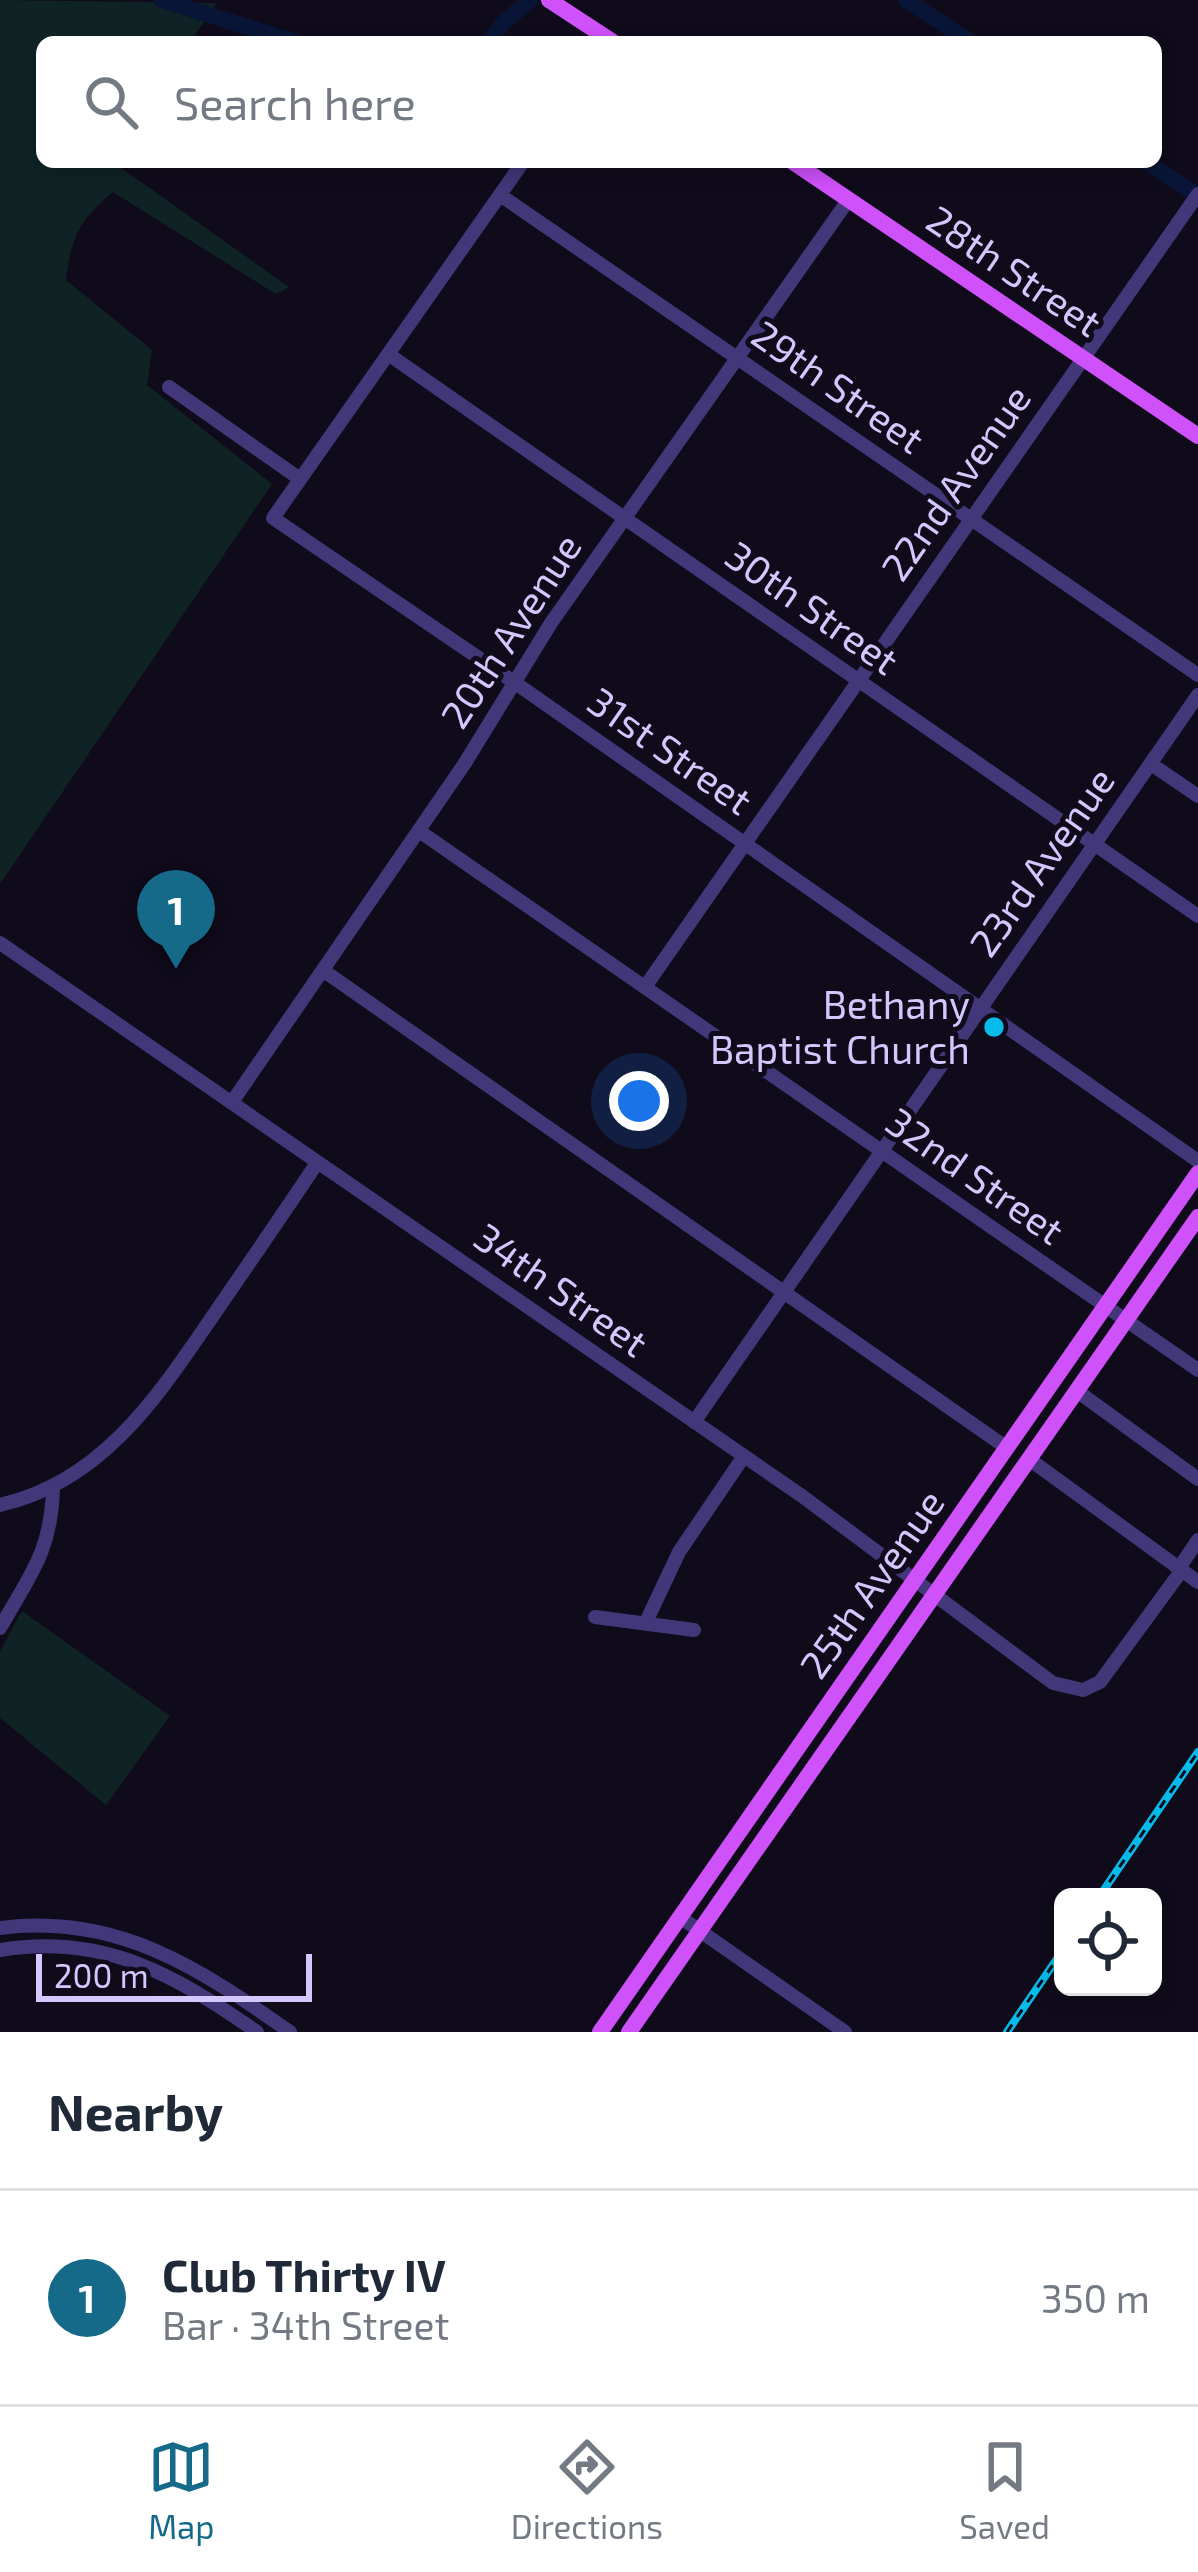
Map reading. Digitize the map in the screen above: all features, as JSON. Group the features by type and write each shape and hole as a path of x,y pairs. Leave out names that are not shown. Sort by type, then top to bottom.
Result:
{"main road":[{"path":"551,2 602,36"},
{"name":"28th Street","path":"802,168 1198,436"},
{"name":"25th Avenue","path":"600,2032 1198,1173"},
{"name":"25th Avenue","path":"629,2032 1198,1216"}],"street":[{"path":"169,387 300,479 520,168"},
{"name":"22nd Avenue","path":"645,987 1198,194"},
{"name":"29th Street","path":"500,195 1198,676"},
{"name":"20th Avenue","path":"232,1102 419,831 624,518 849,200"},
{"name":"30th Street","path":"388,354 1198,916"},
{"name":"31st Street","path":"300,479 273,518 1198,1161"},
{"name":"23rd Avenue","path":"694,1422 1198,695"},
{"path":"1151,764 1198,796"},
{"name":"32nd Street","path":"419,831 1198,1370"},
{"name":"34th Street","path":"0,943 744,1456 937,1593 1053,1683 1083,1690 1108,1675 1181,1569"},
{"path":"323,971 1007,1448"},
{"path":"0,1505 53,1489 102,1455 162,1391 317,1162"},
{"path":"1077,1391 1198,1479"},
{"path":"646,1622 679,1552 744,1456"},
{"path":"1029,1459 1198,1582"},
{"path":"0,1628 41,1558 52,1524 53,1489"},
{"path":"1181,1569 1198,1540"},
{"path":"595,1617 694,1630"},
{"path":"680,1917 845,2032"},
{"path":"0,1928 78,1928 146,1945 205,1973 290,2032"},
{"path":"0,1950 30,1945 79,1947 134,1960 190,1986 257,2032"}],"green space":[{"path":"0,0 217,3 194,36 36,36 36,168 121,168 289,287 276,294 113,192 79,230 66,280 152,350 147,385 272,484 0,884"},
{"path":"22,1611 170,1716 106,1805 0,1718 0,1651"}],"waterway":[{"path":"162,0 276,36"},
{"path":"493,36 530,0"},
{"path":"906,0 962,36"},
{"path":"1155,168 1198,195"}],"railway":[{"path":"1105,1888 1198,1752"},
{"path":"1007,2032 1054,1963"}],"place":[{"name":"Club Thirty IV","path":"176,969"},
{"name":"Bethany Baptist Church","path":"994,1027"}]}
